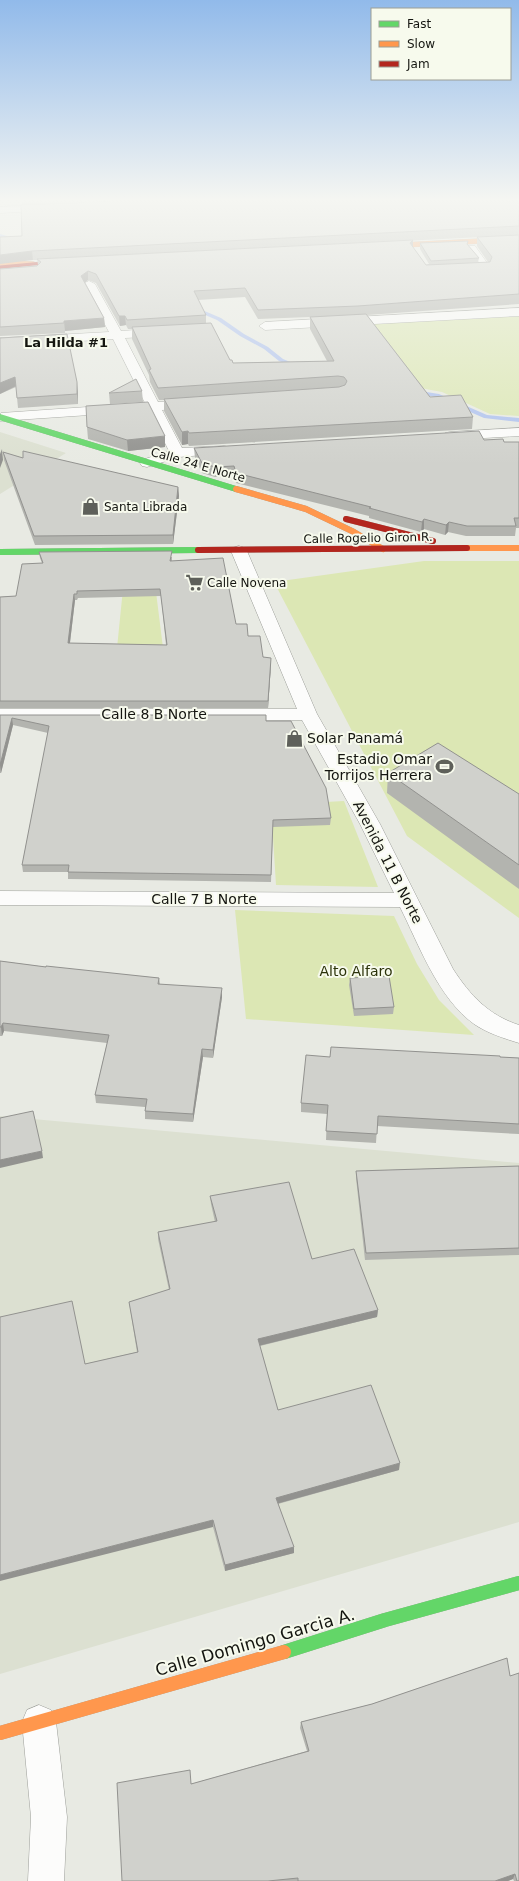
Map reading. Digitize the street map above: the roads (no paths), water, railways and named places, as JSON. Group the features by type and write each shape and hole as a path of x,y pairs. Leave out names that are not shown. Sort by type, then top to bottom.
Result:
{"main road":[{"name":"Calle 24 E Norte","path":"0,417 147,463 306,509 354,532 383,549"},
{"path":"306,509 327,523 326,530"},
{"path":"306,509 461,549 519,548"},
{"path":"0,552 276,550 304,544 316,539"},
{"name":"Calle Rogelio Giron R.","path":"276,550 461,549"},
{"name":"Calle Domingo Garcia A.","path":"0,1733 298,1648 385,1620 519,1583"}],"street":[{"path":"92,289 155,407 177,453"},
{"path":"265,326 519,312"},
{"path":"0,342 173,332"},
{"path":"0,417 202,404"},
{"path":"439,437 519,432"},
{"path":"147,463 177,453 240,449"},
{"name":"Avenida 11 B Norte","path":"239,551 308,714 370,824 443,972 458,994 478,1016 504,1030 519,1034"},
{"name":"Calle 8 B Norte","path":"0,715 308,714"},
{"name":"Calle 7 B Norte","path":"0,898 408,900"},
{"path":"39,1722 49,1817 46,1881"}],"waterway":[{"path":"193,308 219,319 242,335 266,348 281,360 297,366"},
{"path":"414,392 437,395 486,417 519,420"}],"place":[{"name":"Santa Librada","path":"91,507"},
{"name":"Calle Novena","path":"194,583"},
{"name":"Solar Panamá","path":"294,738"},
{"name":"Estadio Omar Torrijos Herrera","path":"445,767"}],"district":[{"name":"La Hilda #1","path":"66,342"}],"park label":[{"name":"Alto Alfaro","path":"356,971"}]}
